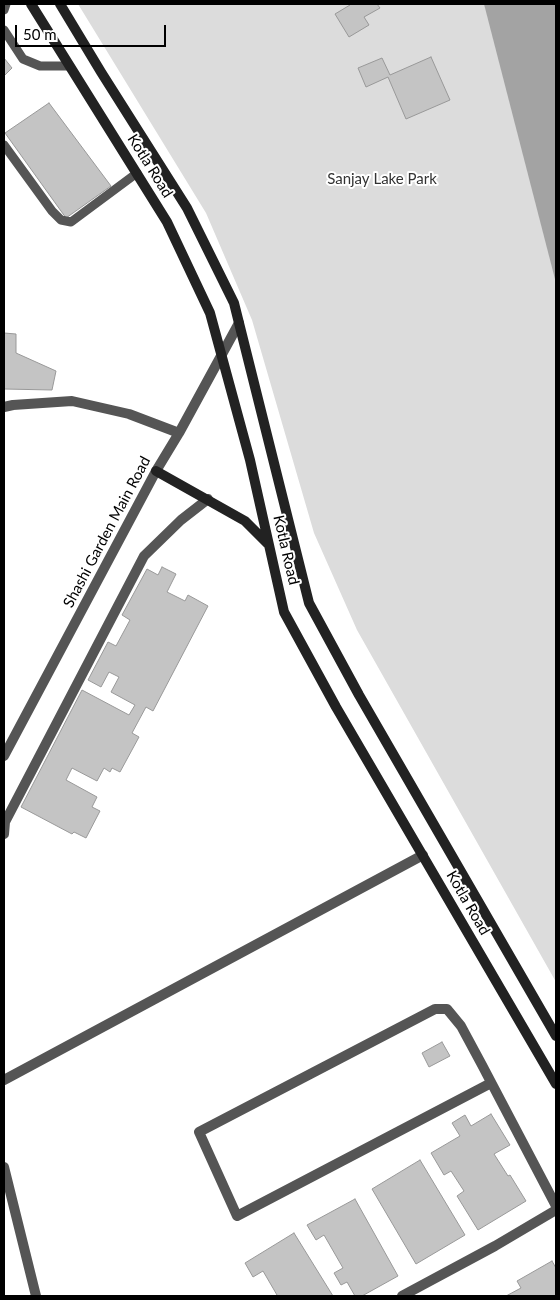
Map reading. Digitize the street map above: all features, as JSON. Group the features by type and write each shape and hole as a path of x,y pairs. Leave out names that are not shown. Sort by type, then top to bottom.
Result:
{"main road":[{"name":"Kotla Road","path":"31,4 167,222 210,313 250,460 284,612 336,707 556,1084"},
{"name":"Kotla Road","path":"60,4 187,208 234,304 309,603 359,695 556,1036"},
{"path":"156,471 245,521 269,545"}],"street":[{"name":"Shashi Garden Main Road","path":"4,756 156,471 179,434 239,323"},
{"path":"4,407 72,401 129,414 179,434"},
{"path":"4,834 5,822 144,556 181,520 208,500"},
{"path":"4,1080 422,855"},
{"path":"402,1296 495,1246 556,1208 492,1083 461,1026 447,1009 436,1009 198,1132 237,1216 492,1083"},
{"path":"4,1171 36,1296"}],"lane":[{"path":"4,10 6,4"},
{"path":"4,30 22,58 40,66 69,66"},
{"path":"4,145 52,211 61,220 71,222 137,173"}],"green space":[{"name":"Sanjay Lake Park","path":"78,4 556,4 556,982 357,630 314,533 252,320 206,213"}],"shaded area":[{"path":"484,4 556,4 556,283"}],"building":[{"path":"349,4 377,4 380,8 364,17 369,25 349,37 335,14"},
{"path":"431,57 450,100 406,119 388,77 366,87 358,68 382,58 390,75"},
{"path":"4,58 12,68 4,76"},
{"path":"49,103 111,186 66,218 5,133"},
{"path":"4,333 16,334 16,353 56,371 52,390 4,389"},
{"path":"162,567 176,574 167,592 185,601 188,595 208,606 153,711 146,707 132,733 139,737 120,772 112,768 110,772 104,768 97,781 72,768 66,780 97,797 92,807 100,811 86,838 74,832 72,834 21,807 82,690 129,715 135,705 111,692 119,677 109,672 101,687 88,680 108,642 116,646 130,620 122,615 147,569 158,575"},
{"path":"442,1042 450,1056 429,1067 422,1053"},
{"path":"491,1114 510,1145 494,1154 526,1201 478,1230 457,1196 464,1191 451,1171 444,1175 431,1153 460,1136 452,1123 465,1115 471,1126"},
{"path":"420,1160 465,1235 416,1264 372,1189"},
{"path":"355,1199 398,1276 362,1296 355,1296 347,1282 341,1285 334,1273 343,1268 324,1235 316,1240 307,1225"},
{"path":"294,1233 333,1296 275,1296 277,1295 263,1271 253,1277 245,1263"},
{"path":"552,1261 556,1268 556,1296 506,1296 521,1288 517,1281"}]}
